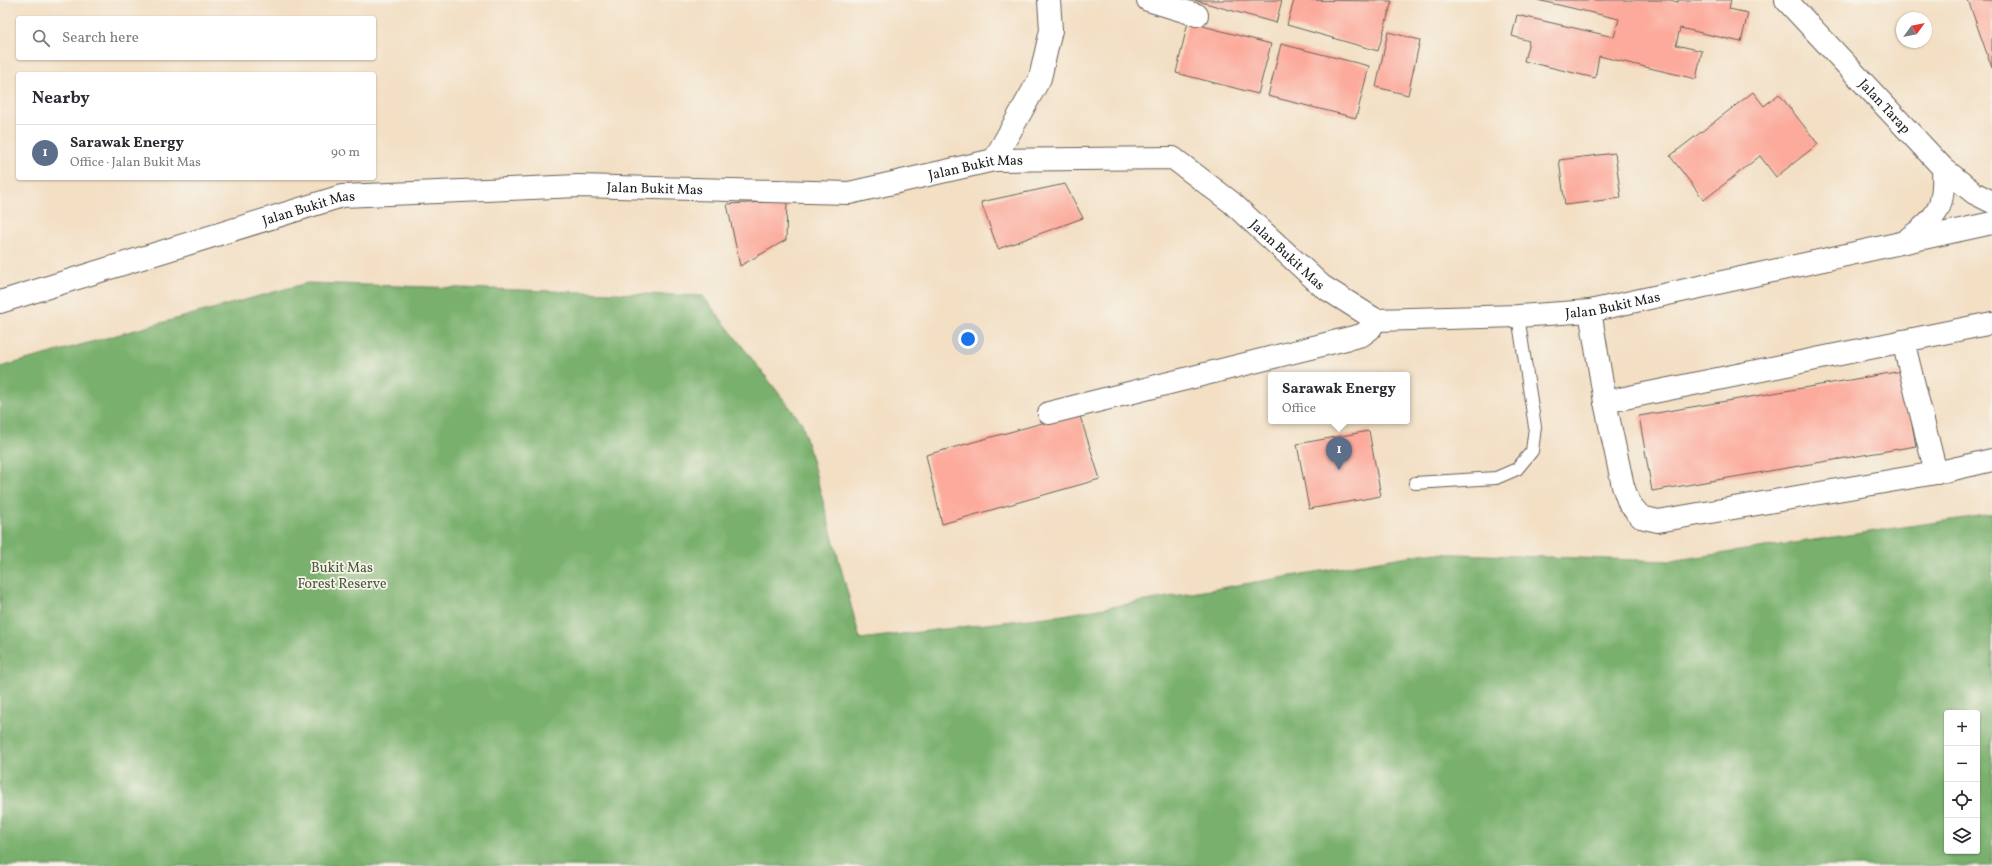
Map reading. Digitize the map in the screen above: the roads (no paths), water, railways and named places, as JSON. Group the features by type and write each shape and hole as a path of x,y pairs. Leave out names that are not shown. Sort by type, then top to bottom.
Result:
{"main road":[{"path":"994,160 1040,78 1051,30 1049,0"},
{"path":"1148,0 1197,15"},
{"name":"Jalan Tarap","path":"1786,0 1943,168 1974,193 1992,202"},
{"name":"Jalan Bukit Mas","path":"0,302 342,196 578,186 849,193 994,160 1173,158 1231,202 1322,286 1376,320 1518,316 1590,311 1992,223"},
{"path":"1905,241 1926,227 1938,210 1944,190 1943,168"},
{"path":"1590,311 1605,402 1625,492 1629,503 1641,517 1658,521 1936,473 1992,460"},
{"path":"1049,413 1362,335 1370,329 1376,320"},
{"path":"1605,402 1992,323"},
{"path":"1903,341 1936,473"}],"lane":[{"path":"1415,483 1496,478 1517,469 1532,451 1535,428 1518,316"}],"place":[{"name":"Sarawak Energy","path":"1339,470"}],"park label":[{"name":"Bukit Mas Forest Reserve","path":"342,576"}]}
